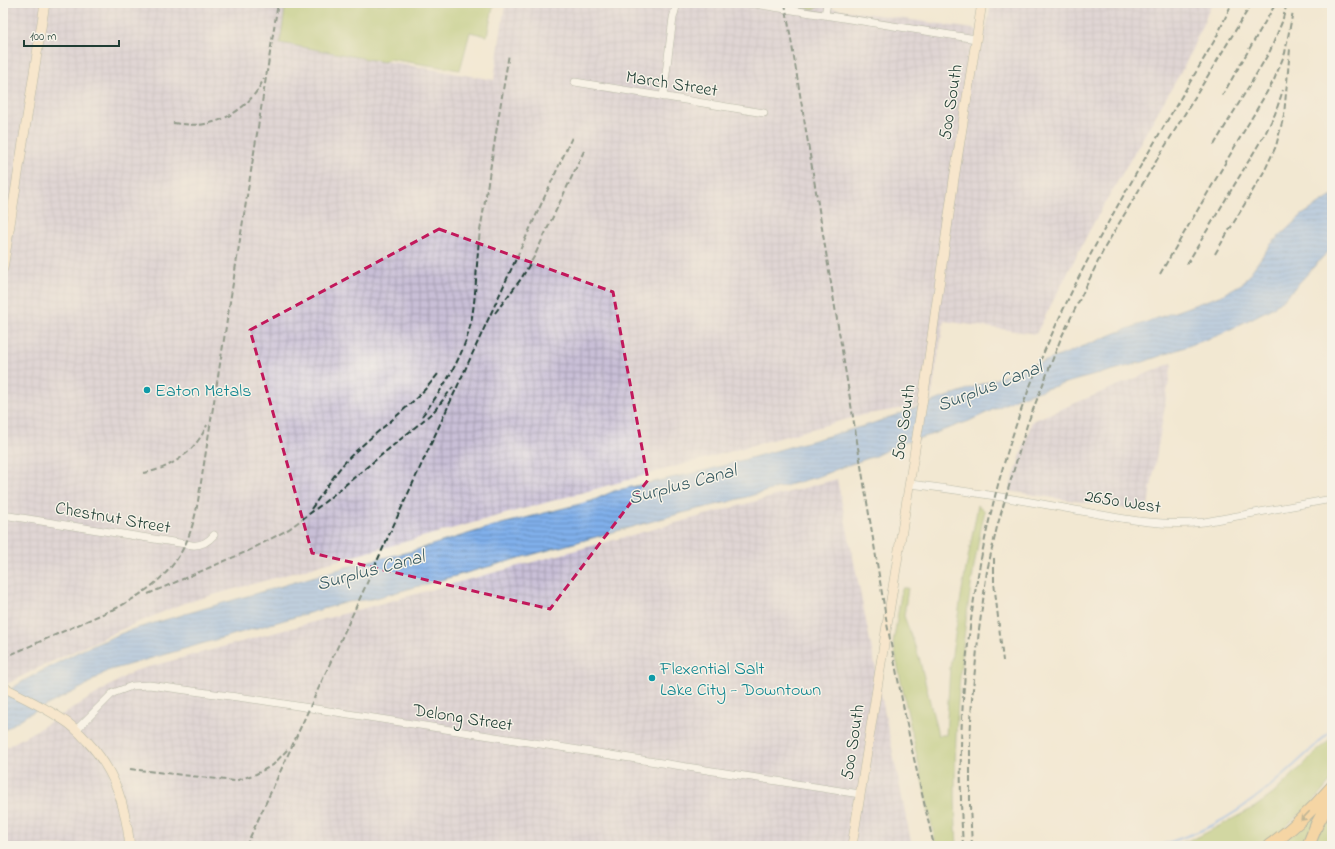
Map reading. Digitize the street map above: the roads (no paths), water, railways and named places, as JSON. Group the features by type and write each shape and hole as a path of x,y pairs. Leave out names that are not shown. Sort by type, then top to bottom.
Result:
{"highway":[{"path":"1269,846 1302,819 1332,787"},
{"path":"1308,846 1317,824 1332,797"}],"street":[{"path":"3,269 45,3"},
{"path":"663,97 673,18 677,3"},
{"path":"748,3 976,39"},
{"path":"825,15 827,3"},
{"name":"500 South","path":"852,846 910,484 940,285 953,185 982,3"},
{"name":"March Street","path":"575,82 764,113"},
{"name":"2650 West","path":"910,484 1011,498 1129,519 1169,524 1204,522 1332,499"},
{"name":"Chestnut Street","path":"3,515 192,545 201,545 206,543 214,534"},
{"name":"Delong Street","path":"77,729 113,693 132,686 149,685 266,701 860,794"},
{"path":"3,687 62,719 77,729 96,751 109,770 123,803 127,819 130,846"}],"water":[{"name":"Surplus Canal","path":"1332,196 1332,247 1288,295 1274,307 1219,335 1143,362 1022,396 969,421 899,444 875,456 820,476 372,599 347,602 107,671 83,687 27,715 3,731 3,694 25,680 80,651 127,631 357,564 409,552 494,526 592,501 614,491 711,469 871,424 1222,295 1243,283 1271,244 1302,215"}],"waterway":[{"path":"1159,846 1193,834 1230,816 1276,782 1332,730"}],"railway":[{"path":"113,610 146,590 160,579 171,567 188,539 194,521 278,3"},
{"path":"785,3 887,624 912,750 934,846"},
{"path":"963,846 961,781 962,716 967,650 976,584 989,520 1006,456 1027,394 1052,334 1078,280 1124,195 1216,38 1232,3"},
{"path":"972,846 970,806 970,743 972,699 979,630 987,571 997,527 1027,425 1061,338 1105,247 1252,3"},
{"path":"1222,96 1276,3"},
{"path":"1214,145 1270,51 1282,22 1287,3"},
{"path":"1160,274 1274,80 1285,53 1293,11"},
{"path":"1215,254 1265,170 1276,146 1284,115 1290,49"},
{"path":"422,416 438,395 452,372 468,335 474,299 480,231 509,54"},
{"path":"173,123 201,125 214,122 232,114 248,102 260,87 264,78"},
{"path":"1187,264 1266,132 1275,114 1283,90"},
{"path":"246,846 573,135"},
{"path":"495,313 521,279 534,257 584,151"},
{"path":"3,380 5,368"},
{"path":"311,509 338,471 350,457 409,405 438,374"},
{"path":"148,594 248,551 289,529 321,505 425,419 435,410 453,387"},
{"path":"143,473 153,471 173,463 189,451 196,443 207,425"},
{"path":"994,558 994,582 1003,661"},
{"path":"3,658 116,608"},
{"path":"130,769 235,781 256,774 273,765 287,750"}],"place":[{"name":"Eaton Metals","path":"147,390"},
{"name":"Flexential Salt Lake City - Downtown","path":"652,678"}]}
